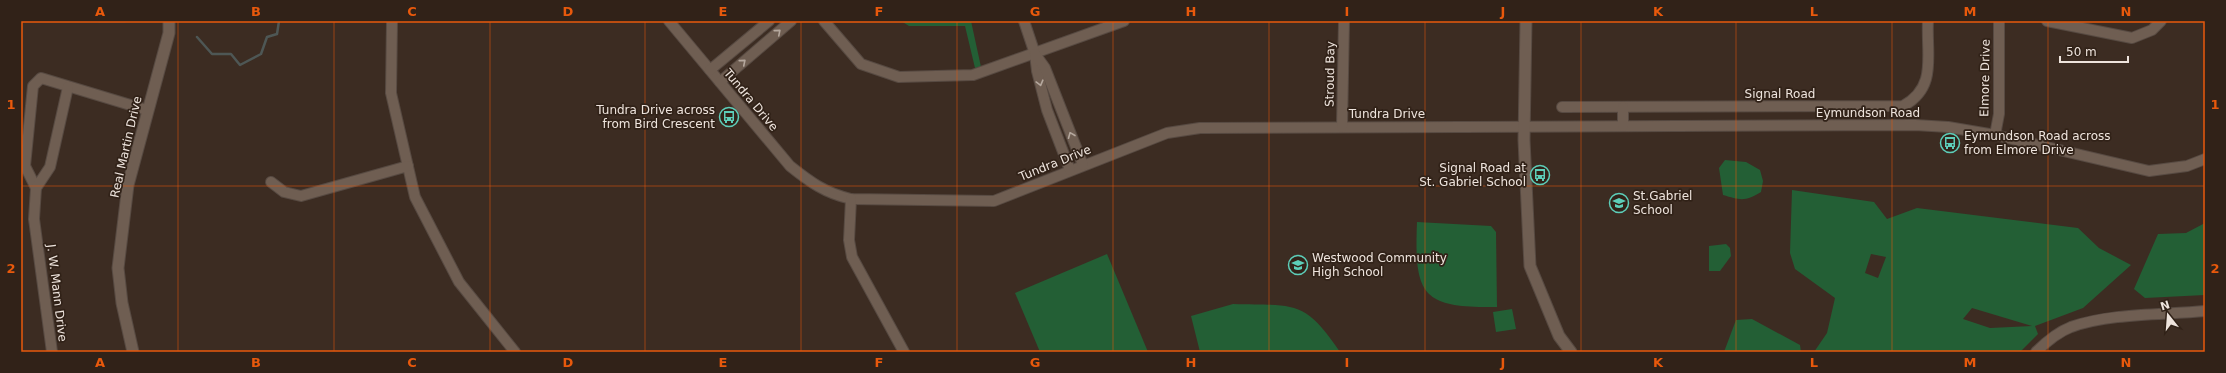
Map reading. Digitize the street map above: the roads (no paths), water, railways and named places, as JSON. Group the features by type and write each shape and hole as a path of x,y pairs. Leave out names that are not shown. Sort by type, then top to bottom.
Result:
{"street":[{"name":"Real Martin Drive","path":"133,352 122,303 118,268 128,185 169,33 169,21"},
{"path":"392,21 391,93 415,197 459,282 515,352"},
{"name":"Tundra Drive","path":"669,21 790,166 814,185 832,195 851,199 994,201 1070,170 1168,133 1189,128 1524,127"},
{"path":"710,70 769,21"},
{"path":"720,82 790,21"},
{"path":"824,21 860,64 899,77 974,75 1124,21"},
{"path":"1024,21 1035,54 1037,71 1047,110 1070,170"},
{"name":"Stroud Bay","path":"1342,127 1344,21"},
{"path":"1526,21 1524,127 1530,266 1559,336 1571,352"},
{"name":"Signal Road","path":"1562,107 1903,106 1918,97 1926,83 1928,21"},
{"name":"Elmore Drive","path":"1995,135 1999,114 1999,21"},
{"path":"2047,21 2132,38 2152,30 2161,21"},
{"path":"756,31 766,42"},
{"path":"1035,54 1045,68 1083,165"},
{"path":"36,188 25,166 33,86 41,78 147,110"},
{"name":"J. W. Mann Drive","path":"52,352 34,219 36,188 50,167 68,87"},
{"path":"1047,110 1060,105"},
{"path":"1623,107 1623,126"},
{"name":"Eymundson Road","path":"1524,127 1915,125 1948,127 1995,135 2150,171 2187,166 2205,159"},
{"path":"271,182 284,192 301,196 408,166"},
{"path":"851,199 849,240 852,257 903,352"},
{"path":"2036,352 2059,334 2084,323 2112,319 2205,312"}],"waterway":[{"path":"99,21 125,21"},
{"path":"197,37 212,54 231,54 240,65 261,54 267,37 277,34 279,21"}],"place":[{"name":"Tundra Drive across from Bird Crescent","path":"729,117"},
{"name":"Eymundson Road across from Elmore Drive","path":"1950,143"},
{"name":"Signal Road at St. Gabriel School","path":"1540,175"},
{"name":"St.Gabriel School","path":"1619,203"},
{"name":"Westwood Community High School","path":"1298,265"}]}
